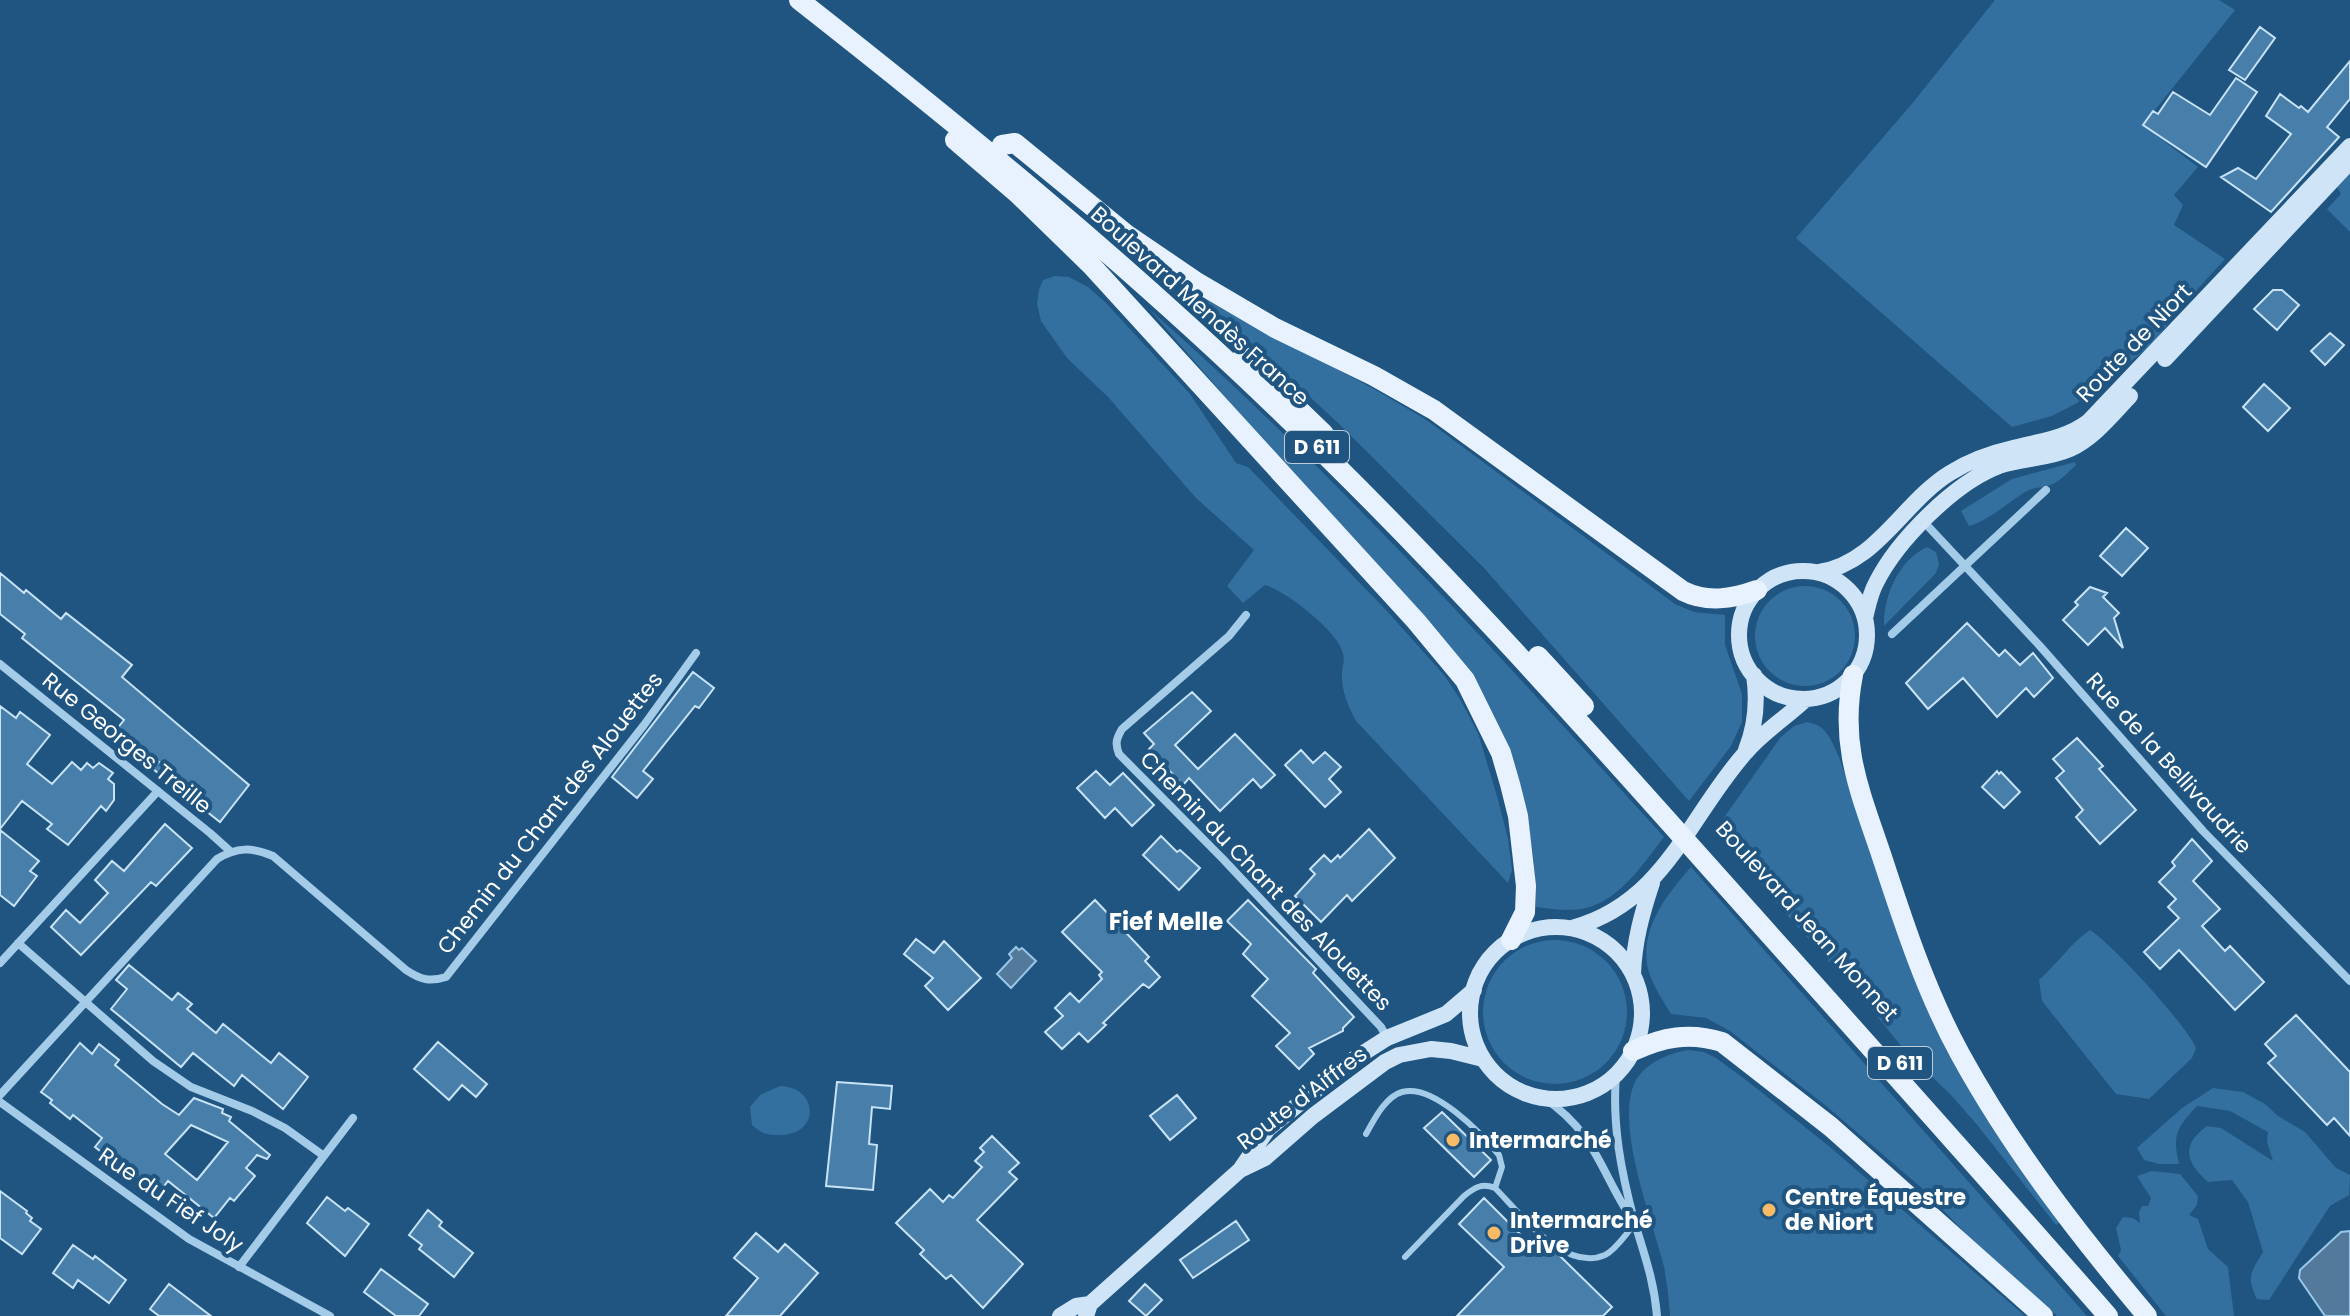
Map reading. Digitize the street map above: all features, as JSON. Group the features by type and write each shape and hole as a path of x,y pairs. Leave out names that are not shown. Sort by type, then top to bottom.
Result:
{"main road":[{"name":"Boulevard Mendès France","path":"799,0 934,106 1106,251 1287,417 1405,535 1671,815"},
{"name":"Boulevard Mendès France","path":"818,0 1002,145 1123,247 1297,407 1565,684 1671,815"},
{"path":"934,106 951,137 1019,195 1091,265 1416,621 1465,680 1501,753 1518,816 1526,886 1525,912 1511,940 1487,962 1474,990 1471,1024 1474,1040 1483,1059 1507,1084 1544,1098 1564,1099 1583,1095 1616,1074 1633,1051 1640,1032 1642,1011 1633,974 1634,954 1640,921 1653,881"},
{"path":"1002,145 1015,143 1126,234 1230,303 1434,410 1683,591 1711,599 1757,590"},
{"name":"Route de Niort","path":"1819,572 1838,570 1851,563 1934,484 1965,464 2005,450 2066,436 2088,422 2350,146"},
{"name":"Route de Niort","path":"1924,522 1960,489 1987,472 2072,448 2090,437 2256,265 2350,162"},
{"path":"1924,522 1892,556 1869,597 1865,618 1867,642 1853,675 1847,710 1854,774 1911,944 1944,1022 2009,1136 2067,1217 2147,1316"},
{"path":"1806,699 1777,693 1754,675 1746,663 1740,632 1748,603 1757,590 1786,573 1819,572 1843,584 1860,605 1865,618"},
{"path":"1511,940 1539,929 1570,928 1591,923 1612,912 1653,881 1746,751 1753,734 1758,697 1754,675"},
{"path":"1746,751 1806,699 1832,691 1853,675"},
{"name":"Boulevard Jean Monnet","path":"1671,815 2108,1316"},
{"name":"Boulevard Jean Monnet","path":"1671,815 2126,1316"},
{"path":"1570,928 1605,942 1633,974"},
{"name":"Route d'Aiffres","path":"1060,1316 1076,1306 1092,1312 1240,1170 1268,1129 1354,1059 1387,1038 1446,1014 1474,990"},
{"path":"1633,1051 1683,1035 1703,1036 1731,1048 1831,1127 2043,1316"},
{"name":"Route d'Aiffres","path":"1240,1170 1265,1158 1313,1116 1399,1055 1431,1049 1483,1059"}],"street":[{"path":"1892,634 2046,490"},
{"name":"Rue de la Bellivaudrie","path":"1924,522 2039,645 2203,831 2350,981"},
{"name":"Chemin du Chant des Alouettes","path":"1246,615 1229,636 1122,729 1116,738 1116,747 1119,754 1381,1027 1387,1038"},
{"name":"Chemin du Chant des Alouettes","path":"230,851 244,848 273,856 406,970 432,982 446,977 644,725 696,653"},
{"name":"Rue Georges Treille","path":"0,664 230,851"},
{"path":"0,963 158,791"},
{"path":"0,1095 217,859 230,851"},
{"path":"18,943 153,1061 191,1087 285,1128 324,1156"},
{"path":"1616,1074 1616,1139 1635,1224 1654,1285 1657,1316"},
{"path":"1544,1098 1561,1109 1590,1144 1635,1224"},
{"name":"Rue du Fief Joly","path":"0,1102 189,1239 330,1316"},
{"path":"239,1267 353,1118"}],"lane":[{"path":"1366,1134 1377,1115 1400,1092 1429,1095 1446,1104 1499,1155 1502,1167 1495,1188"},
{"path":"1405,1257 1464,1196 1480,1186 1495,1188 1544,1238 1571,1255 1588,1259 1604,1255 1614,1249 1635,1224"}],"shaded area":[{"path":"1995,0 2219,0 2235,10 2143,125 2198,167 2174,195 2183,205 2174,225 2225,259 2150,347 2077,403 2052,416 2012,427 1796,238 1911,105"},
{"path":"2350,173 2350,232 2327,209 2341,194 2337,187"},
{"path":"1055,276 1069,277 1088,287 1105,302 1190,394 1236,463 1248,467 1444,675 1478,733 1508,839 1512,870 1508,883 1356,721 1343,686 1343,654 1322,624 1298,604 1265,585 1243,603 1227,586 1254,550 1196,498 1108,397 1067,358 1041,321 1037,304 1043,280"},
{"path":"1199,295 1425,419 1675,604 1694,612 1725,615 1725,645 1742,694 1742,722 1731,746 1689,801 1484,568 1337,422"},
{"path":"1149,309 1218,371 1350,500 1664,837 1621,889 1586,908 1536,907 1532,850 1522,795 1504,741 1480,690"},
{"path":"2075,462 2076,465 2058,481 2027,491 1977,523 1969,526 1961,511 2012,479"},
{"path":"1927,547 1936,552 1939,564 1936,573 1884,626 1886,603 1895,580 1908,561"},
{"path":"1805,586 1824,589 1841,600 1852,617 1855,636 1852,655 1841,672 1824,683 1805,686 1786,683 1769,672 1758,655 1755,636 1758,617 1769,600 1786,589"},
{"path":"1807,722 1824,730 1839,757 1908,962 2061,1222 2056,1225 1978,1126 1906,1052 1716,829 1780,738 1794,726"},
{"path":"1691,867 2087,1316 2057,1316 1970,1238 1923,1189 1825,1105 1730,1031 1706,1018 1671,1014 1655,986 1646,954 1651,926 1657,913"},
{"path":"2090,930 2148,985 2196,1048 2192,1058 2149,1099 2116,1094 2042,1001 2039,980"},
{"path":"1555,940 1583,945 1606,961 1622,984 1627,1012 1622,1040 1606,1063 1583,1079 1555,1084 1527,1079 1504,1063 1488,1040 1483,1012 1488,984 1504,961 1527,945"},
{"path":"1016,947 1019,950 1022,948 1036,961 1011,988 997,974 1012,958 1009,954"},
{"path":"1688,1050 1704,1052 1716,1058 1746,1080 1830,1147 2025,1316 1670,1316 1664,1267 1632,1146 1630,1098 1636,1080 1652,1063"},
{"path":"780,1086 803,1094 810,1112 808,1121 791,1134 766,1134 752,1125 750,1107 760,1095"},
{"path":"2213,1088 2243,1092 2265,1104 2305,1132 2336,1168 2350,1175 2349,1195 2330,1206 2269,1300 2257,1299 2252,1285 2253,1270 2263,1252 2248,1202 2232,1180 2208,1182 2194,1167 2189,1154 2193,1140 2207,1126 2221,1128 2273,1161 2267,1142 2268,1132 2230,1111 2197,1106 2176,1138 2179,1164 2144,1160 2137,1148 2182,1108"},
{"path":"2152,1171 2180,1174 2198,1196 2197,1205 2189,1215 2198,1219 2208,1249 2228,1267 2234,1316 2166,1316 2118,1256 2121,1250 2116,1228 2123,1217 2140,1223 2139,1212 2142,1206 2148,1206 2151,1198 2137,1176"},
{"path":"2350,1231 2350,1316 2325,1316 2299,1278 2300,1270 2341,1232"}],"building":[{"path":"2260,27 2275,38 2245,80 2229,70"},
{"path":"2350,61 2350,99 2327,127 2339,137 2271,212 2221,177 2238,168 2256,179 2291,134 2266,116 2280,94 2308,112"},
{"path":"2236,78 2257,92 2206,167 2143,125 2153,111 2158,114 2173,92 2210,115"},
{"path":"2273,290 2282,290 2299,305 2277,330 2254,309"},
{"path":"2330,333 2344,345 2325,365 2311,351"},
{"path":"2264,384 2290,408 2268,431 2243,407"},
{"path":"2126,528 2148,548 2122,576 2100,556"},
{"path":"0,573 61,619 66,613 132,665 122,677 249,785 220,822 153,769 159,762 116,730 124,720 22,638 25,634 0,614"},
{"path":"2090,587 2107,593 2103,597 2119,613 2114,618 2123,648 2105,628 2088,645 2063,620"},
{"path":"1967,623 1999,656 2005,650 2020,665 2033,653 2053,678 2034,697 2026,688 1997,717 1963,678 1928,709 1906,683"},
{"path":"693,672 714,688 699,708 695,706 643,771 653,779 637,798 612,777"},
{"path":"1192,692 1211,711 1175,745 1198,769 1235,734 1275,775 1261,788 1253,779 1220,811 1189,778 1183,785 1149,749 1154,744 1144,733"},
{"path":"0,706 16,718 20,712 50,735 27,764 52,784 72,762 81,770 87,763 93,768 99,763 113,773 108,779 114,784 114,800 106,811 101,806 68,845 47,829 52,824 22,801 0,829"},
{"path":"2077,738 2103,766 2099,769 2136,810 2100,844 2076,817 2083,810 2056,778 2064,771 2053,759"},
{"path":"1301,750 1313,763 1325,752 1341,767 1329,779 1341,792 1325,807 1285,765"},
{"path":"1096,771 1110,785 1123,773 1154,805 1132,826 1115,808 1105,818 1077,788"},
{"path":"1997,771 2020,792 2004,808 1982,787"},
{"path":"165,824 192,848 156,886 151,882 81,955 51,927 66,910 80,923 108,893 95,880 112,861 124,871"},
{"path":"1369,829 1395,858 1352,901 1347,895 1321,922 1295,896 1315,874 1310,869 1324,855 1331,862 1338,855 1340,858"},
{"path":"0,830 39,861 30,871 37,876 14,906 0,895"},
{"path":"1161,836 1200,868 1179,890 1143,855"},
{"path":"2192,839 2212,861 2193,881 2220,909 2202,926 2225,951 2230,946 2264,982 2235,1010 2179,950 2160,969 2144,952 2179,918 2168,907 2176,899 2159,882 2175,866 2172,862"},
{"path":"1095,900 1149,957 1145,961 1160,977 1149,988 1143,984 1088,1042 1079,1033 1062,1049 1045,1032 1063,1016 1055,1008 1070,993 1079,1002 1102,979 1099,975 1102,972 1062,932"},
{"path":"1248,900 1316,969 1313,973 1354,1017 1343,1031 1309,1048 1314,1054 1299,1069 1276,1046 1290,1033 1252,996 1268,979 1243,954 1251,944 1227,921"},
{"path":"916,939 934,953 944,941 981,978 948,1010 925,986 933,978 904,954"},
{"path":"129,965 172,1000 178,993 192,1004 187,1009 216,1033 223,1024 271,1063 279,1053 308,1077 283,1109 242,1075 234,1086 193,1053 181,1067 111,1009 127,989 116,980"},
{"path":"2296,1015 2350,1072 2350,1136 2334,1118 2327,1125 2268,1063 2276,1056 2265,1044"},
{"path":"438,1042 487,1084 476,1097 462,1085 449,1100 414,1069"},
{"path":"80,1043 92,1054 99,1044 119,1060 115,1065 162,1104 179,1115 194,1098 223,1109 222,1113 231,1117 229,1121 270,1155 267,1159 257,1155 246,1168 255,1176 234,1201 230,1198 214,1218 168,1181 158,1194 117,1160 115,1163 95,1147 102,1138 73,1115 70,1119 41,1092","holes":["191,1125 228,1142 197,1180 165,1154"]},
{"path":"837,1082 892,1086 890,1109 872,1107 869,1144 877,1145 873,1190 826,1186"},
{"path":"1177,1095 1196,1118 1170,1140 1150,1116"},
{"name":"Intermarché","path":"1442,1112 1491,1160 1474,1177 1424,1128"},
{"path":"992,1136 1019,1163 1009,1172 1017,1179 977,1220 1023,1264 983,1308 951,1275 946,1279 920,1254 924,1250 896,1223 930,1189 943,1202 949,1195 953,1198 982,1167 975,1161 984,1152 980,1148"},
{"path":"0,1191 27,1211 32,1218 30,1221 41,1229 22,1254 0,1238"},
{"path":"327,1197 369,1224 345,1256 307,1223"},
{"path":"1484,1198 1529,1243 1534,1237 1558,1254 1612,1307 1603,1316 1457,1316 1504,1267 1459,1224"},
{"path":"428,1210 442,1222 439,1226 473,1253 454,1277 419,1249 422,1245 409,1235"},
{"path":"1236,1221 1249,1240 1193,1278 1180,1260"},
{"path":"756,1233 778,1252 785,1244 818,1273 780,1316 726,1316 758,1278 734,1258"},
{"path":"73,1245 93,1259 95,1256 126,1280 109,1303 78,1280 73,1288 53,1273"},
{"path":"381,1269 428,1304 419,1316 396,1316 364,1292"},
{"path":"169,1284 211,1316 159,1316 150,1309"},
{"path":"1145,1284 1162,1300 1146,1316 1129,1301"}],"place":[{"name":"Intermarché","path":"1453,1140"},
{"name":"Centre Équestre de Niort","path":"1769,1210"},
{"name":"Intermarché Drive","path":"1494,1233"}],"district":[{"name":"Fief Melle","path":"1166,921"}]}
